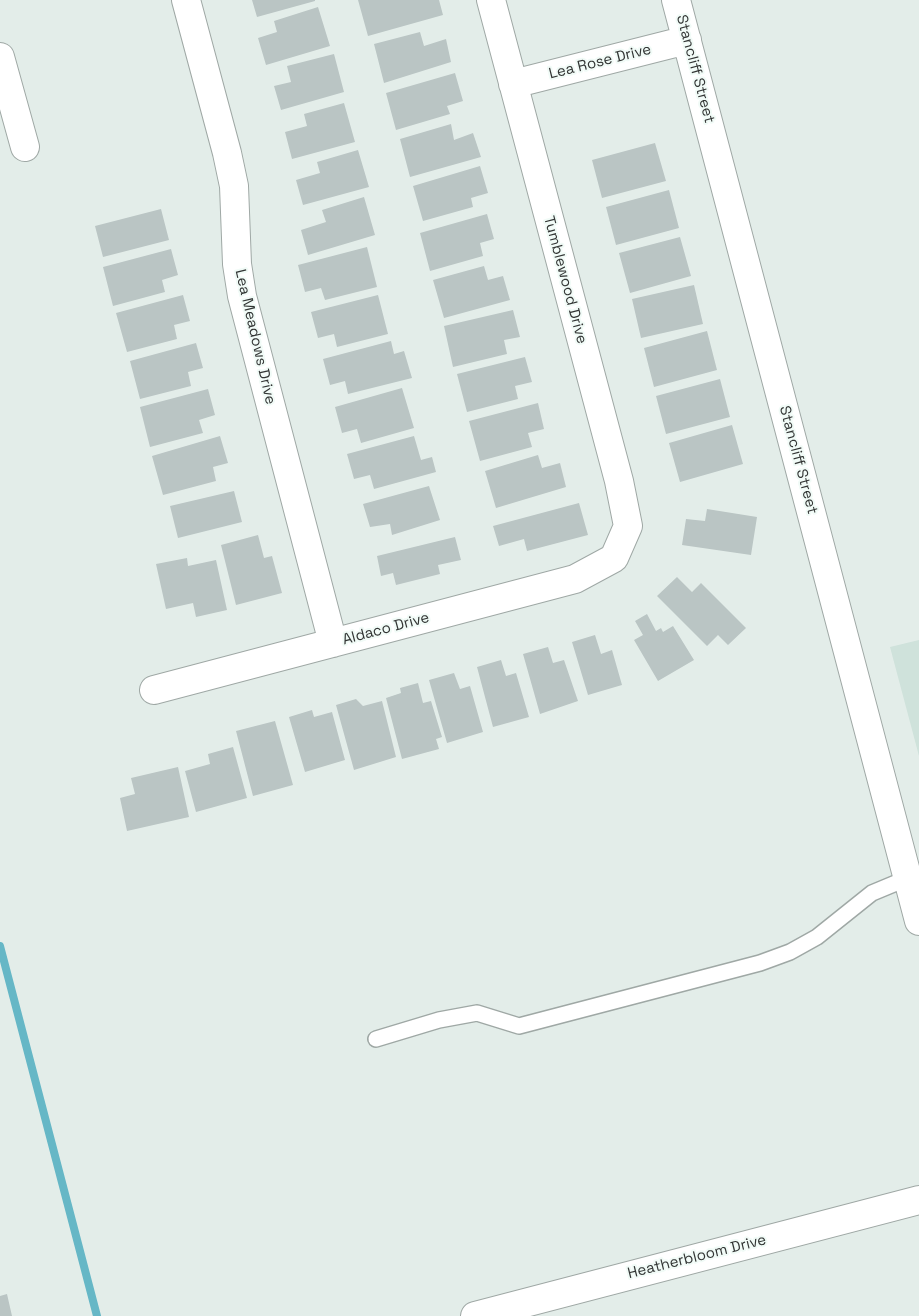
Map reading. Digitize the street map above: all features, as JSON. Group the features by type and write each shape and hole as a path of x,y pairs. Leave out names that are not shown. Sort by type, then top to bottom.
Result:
{"street":[{"name":"Lea Meadows Drive","path":"186,0 234,186 237,264 242,296 334,643"},
{"name":"Tumblewood Drive","path":"491,0 619,481 628,526 614,558"},
{"name":"Stancliff Street","path":"676,0 919,921"},
{"name":"Lea Rose Drive","path":"513,84 687,40"},
{"path":"0,58 24,147"},
{"name":"Aldaco Drive","path":"154,690 575,579 614,558"},
{"name":"Heatherbloom Drive","path":"476,1316 919,1200"}],"lane":[{"path":"376,1039 439,1020 477,1013 519,1026 760,963 790,952 810,941 872,893 908,878"}],"shaded area":[{"path":"919,640 919,756 890,647"}],"building":[{"path":"252,0 315,0 315,1 257,17"},
{"path":"358,0 439,0 443,15 368,36"},
{"path":"318,7 330,46 266,65 258,38 277,32 274,21"},
{"path":"420,32 424,46 446,39 451,62 384,83 374,44"},
{"path":"334,54 344,92 281,110 274,86 291,82 287,66"},
{"path":"455,73 463,101 447,106 450,114 396,130 386,93"},
{"path":"344,103 355,142 292,159 285,132 307,126 304,114"},
{"path":"451,124 454,140 473,133 481,157 410,177 400,139"},
{"path":"655,143 666,181 602,198 592,160"},
{"path":"358,150 369,187 303,205 296,180 320,173 317,162"},
{"path":"480,166 488,193 471,198 473,207 423,221 413,186"},
{"path":"669,190 679,228 616,245 606,207"},
{"path":"364,197 375,235 308,255 301,230 326,222 322,210"},
{"path":"161,209 169,240 103,257 95,226"},
{"path":"487,214 494,239 480,243 483,256 430,271 420,233"},
{"path":"680,237 691,276 630,293 619,253"},
{"path":"367,247 377,287 325,300 321,288 305,292 298,265"},
{"path":"171,249 178,275 162,280 165,292 113,306 103,267"},
{"path":"484,266 488,280 503,276 510,300 444,318 433,280"},
{"path":"694,285 703,324 641,338 632,299"},
{"path":"183,295 190,321 174,325 177,339 127,352 116,313"},
{"path":"378,295 388,334 337,347 334,334 318,338 311,312"},
{"path":"513,310 520,337 504,340 507,354 453,367 444,326"},
{"path":"707,331 717,370 654,387 644,348"},
{"path":"391,341 394,354 404,351 412,378 348,394 345,381 330,385 323,359"},
{"path":"196,343 203,368 188,372 191,386 140,399 130,361"},
{"path":"525,357 532,382 515,386 518,399 467,412 457,374"},
{"path":"720,379 730,417 666,434 656,396"},
{"path":"402,388 414,428 361,443 357,429 342,433 335,407"},
{"path":"208,389 215,415 199,420 203,433 150,447 140,407"},
{"path":"538,403 544,429 528,433 532,447 480,461 469,421"},
{"path":"732,425 743,464 680,482 669,443"},
{"path":"220,436 228,463 213,467 216,481 163,495 152,456"},
{"path":"414,436 421,460 432,457 436,472 374,489 370,475 354,479 347,454"},
{"path":"538,455 542,468 560,463 566,487 496,508 485,471"},
{"path":"429,486 440,520 392,535 390,524 370,527 363,504"},
{"path":"234,491 242,522 178,538 170,506"},
{"path":"579,503 588,535 527,551 524,539 499,546 493,526"},
{"path":"707,509 757,517 751,555 682,545 686,519 705,521"},
{"path":"258,535 264,558 272,556 282,593 236,605 221,545"},
{"path":"455,537 461,560 438,565 440,574 396,585 393,573 381,576 377,556"},
{"path":"187,558 188,566 216,560 227,610 196,617 193,603 166,609 156,564"},
{"path":"677,577 692,592 701,583 746,628 728,645 718,635 707,646 657,596"},
{"path":"647,614 656,631 661,628 663,632 673,626 694,660 658,681 634,640 643,635 635,621"},
{"path":"595,635 601,654 612,650 622,685 588,695 572,642"},
{"path":"548,647 553,663 564,660 578,701 540,714 523,654"},
{"path":"501,660 506,676 516,673 529,717 493,727 477,667"},
{"path":"454,673 460,689 470,686 483,732 447,743 429,680"},
{"path":"418,683 423,703 431,701 442,737 436,739 439,749 402,759 386,698 401,693 400,688"},
{"path":"356,699 363,706 382,701 396,757 354,770 336,705"},
{"path":"312,710 314,717 332,712 345,760 305,772 289,717"},
{"path":"275,721 293,785 253,796 236,731"},
{"path":"233,747 247,798 196,812 185,771 210,764 208,754"},
{"path":"178,767 189,817 127,831 120,798 135,794 131,778"},
{"path":"7,1294 12,1316 0,1316 0,1296"}],"waterway":[{"path":"0,946 97,1316"}]}
